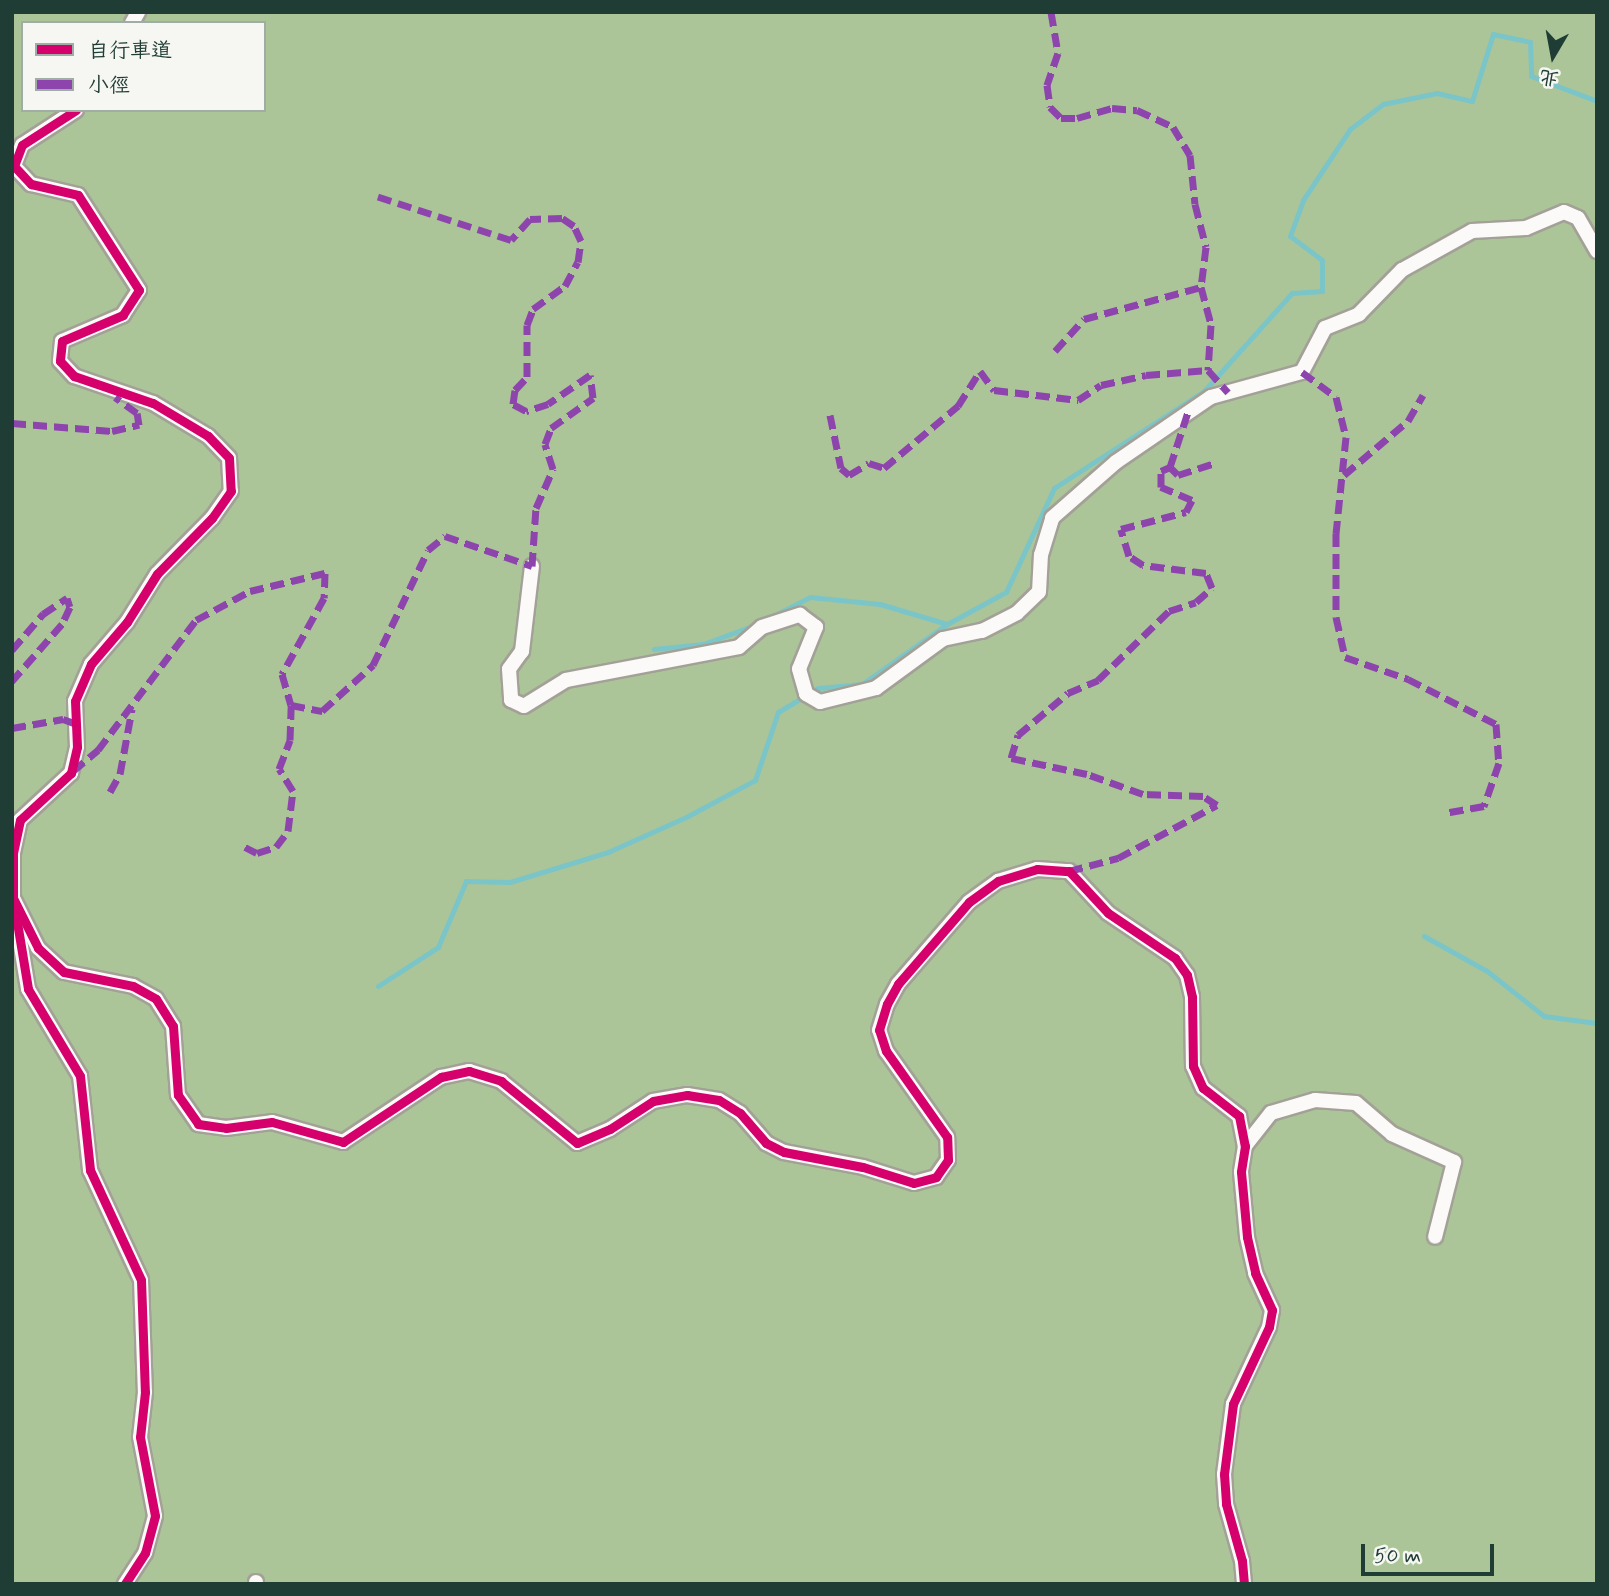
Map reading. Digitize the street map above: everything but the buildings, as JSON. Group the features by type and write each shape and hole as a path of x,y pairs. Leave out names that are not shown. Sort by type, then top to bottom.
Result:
{"street":[{"path":"73,112 22,145 14,166 31,184 78,195 139,290 123,315 62,341 60,361 74,376 153,403 208,436 229,458 230,491 212,518 157,575 127,622 91,664 75,701 77,747 71,773 20,820 13,855 13,898 28,989 80,1076 90,1170 141,1280 145,1392 140,1437 155,1516 145,1553 125,1584"},
{"path":"532,566 532,600 522,651 509,669 511,700 524,706 566,680 739,647 762,626 800,615 816,627 799,669 806,694 820,702 876,688 943,639 982,631 1017,613 1039,592 1041,555 1052,519 1116,462 1211,397 1302,372 1325,328 1359,314 1402,270 1472,232 1526,228 1564,212 1578,218 1597,251"},
{"path":"13,898 38,948 64,972 132,986 156,999 173,1026 178,1095 198,1124 226,1128 272,1122 342,1142 383,1120 441,1077 469,1071 501,1081 577,1143 610,1129 653,1101 687,1095 719,1100 740,1113 766,1143 784,1152 863,1167 914,1183 936,1177 948,1160 947,1137 886,1051 879,1030 887,1004 898,984 969,902 998,881 1037,869 1069,870 1108,914 1175,958 1187,975 1192,997 1193,1066 1203,1088 1239,1116 1245,1146 1241,1172 1247,1237 1255,1273 1272,1310 1269,1326 1233,1404 1224,1474 1226,1504 1242,1561 1244,1584"},
{"path":"1245,1146 1271,1113 1315,1100 1356,1103 1392,1134 1454,1162 1436,1237"}],"green space":[{"path":"12,12 1597,12 1597,1584 12,1584"}],"waterway":[{"path":"378,986 438,947 466,881 510,882 608,852 688,816 755,780 778,712 818,688 862,684 947,624 1006,592 1054,488 1204,391 1292,293 1322,291 1322,260 1290,236 1303,200 1350,129 1383,104 1437,93 1472,101 1493,34 1530,42 1531,76 1597,101"},
{"path":"767,619 810,597 880,604 947,624"},
{"path":"654,649 703,644 755,625"},
{"path":"1424,936 1487,971 1544,1016 1597,1023"}],"marked path":[{"path":"1051,12 1058,53 1047,85 1050,107 1061,118 1077,118 1112,108 1137,110 1173,127 1190,155 1195,204 1206,247 1201,287 1211,325 1208,370 1228,392"},
{"path":"73,771 98,750 196,620 250,591 325,573 324,598 282,674 291,705 322,711 373,665 428,550 445,536 532,566 536,508 553,469 545,444 551,428 593,398 590,375 548,404 526,411 513,404 515,390 527,377 527,325 533,309 565,286 578,262 581,241 574,226 562,218 530,219 511,240 373,195"},
{"path":"1055,351 1084,319 1201,287"},
{"path":"830,415 841,468 849,475 869,463 884,468 958,406 980,371 994,390 1078,400 1101,385 1146,375 1208,370"},
{"path":"1302,372 1336,397 1346,437 1336,533 1336,617 1345,657 1408,679 1496,724 1499,763 1484,806 1449,812"},
{"path":"1344,475 1408,421 1423,395"},
{"path":"12,423 112,431 139,425 137,413 115,397"},
{"path":"1069,871 1118,858 1217,805 1203,796 1143,794 1087,774 1011,758 1018,735 1068,693 1098,680 1169,611 1196,602 1212,588 1206,573 1143,565 1129,556 1121,529 1186,512 1192,500 1161,487 1161,471 1170,467 1188,412"},
{"path":"1170,467 1178,475 1212,464"},
{"path":"12,650 43,614 67,598 70,607 62,624 12,681"},
{"path":"245,847 257,853 276,847 288,831 293,791 279,769 290,740 291,705"},
{"path":"110,792 120,774 132,709"},
{"path":"12,728 63,719 77,724"}],"cycle path":[{"path":"73,112 22,145 14,166 31,184 78,195 139,290 123,315 62,341 60,361 74,376 153,403 208,436 229,458 231,491 212,518 157,574 127,622 91,664 75,701 77,747 71,773 20,820 13,854 13,898 28,989 80,1076 90,1170 141,1280 145,1392 140,1437 155,1516 145,1553 125,1584"},
{"path":"13,898 38,948 64,972 133,986 156,999 173,1026 178,1095 198,1124 226,1128 272,1122 343,1142 441,1077 469,1071 501,1081 577,1143 610,1129 653,1101 687,1095 719,1100 740,1113 766,1143 784,1152 863,1167 914,1183 936,1177 948,1160 947,1137 886,1051 879,1030 887,1004 898,984 969,902 998,881 1037,869 1069,871 1108,913 1175,958 1187,975 1192,997 1193,1066 1203,1088 1239,1116 1245,1146 1241,1172 1247,1237 1255,1273 1272,1310 1269,1327 1233,1404 1224,1474 1226,1504 1242,1561 1244,1584"}]}
